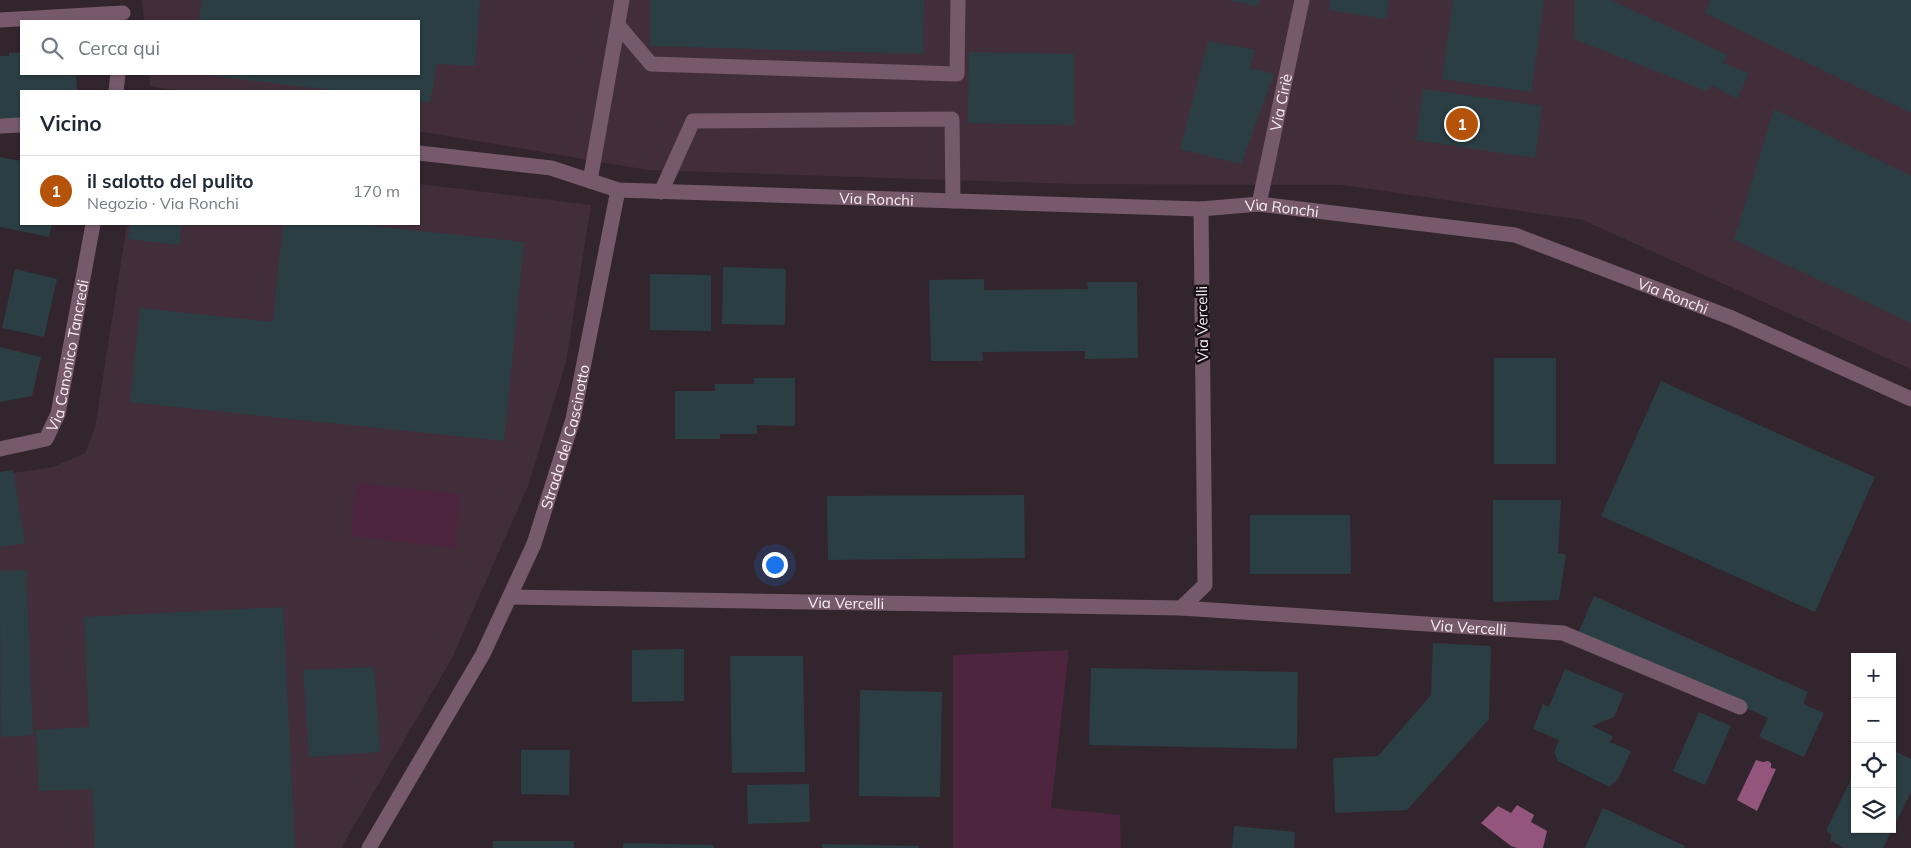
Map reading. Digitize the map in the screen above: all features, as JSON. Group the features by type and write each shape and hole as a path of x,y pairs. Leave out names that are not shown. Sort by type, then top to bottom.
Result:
{"street":[{"path":"590,181 622,0"},
{"path":"618,25 651,64 957,74 958,0"},
{"name":"Via Ciriè","path":"1259,204 1302,0"},
{"path":"0,20 123,11"},
{"path":"116,90 118,75"},
{"path":"661,192 693,121 952,119 953,201"},
{"path":"0,126 20,125"},
{"path":"420,153 551,168 618,190"},
{"name":"Via Ronchi","path":"618,190 1201,209 1259,204 1515,235 1732,318 1911,399"},
{"name":"Strada del Cascinotto","path":"369,848 484,654 534,544 573,419 618,190"},
{"name":"Via Vercelli","path":"1182,608 1205,585 1201,209"},
{"name":"Via Canonico Tancredi","path":"0,449 46,439 58,414 93,225"},
{"name":"Via Vercelli","path":"510,597 1182,608 1563,633 1740,707"}],"shaded area":[{"path":"142,0 1911,0 1911,369 1583,220 1343,185 1073,184 648,170 420,131 420,90 174,90 150,86 149,75 420,75 420,20 144,20"},
{"path":"420,184 591,205 566,362 528,486 451,660 341,848 0,848 0,475 53,467 85,453 95,428 127,225 420,225"},
{"path":"357,483 460,494 455,548 351,536"},
{"path":"1069,650 1051,808 1120,815 1121,848 953,848 953,655"},
{"path":"1756,760 1768,761 1771,763 1771,768 1776,769 1757,811 1737,800"},
{"path":"1517,805 1534,815 1531,822 1547,831 1543,848 1517,848 1511,846 1481,823 1498,806 1511,813"}],"building":[{"path":"202,0 480,0 475,66 437,64 430,103 420,101 420,90 330,90 207,75 420,75 420,20 199,20"},
{"path":"650,0 924,0 923,54 650,46"},
{"path":"1227,0 1259,0 1257,6"},
{"path":"1330,0 1389,0 1386,19 1329,10"},
{"path":"1453,0 1544,0 1531,92 1442,79"},
{"path":"1575,0 1611,0 1728,55 1723,63 1749,73 1737,99 1712,85 1706,91 1574,39"},
{"path":"1711,0 1911,0 1911,113 1705,13"},
{"path":"1208,41 1255,50 1250,68 1274,74 1241,164 1180,149"},
{"path":"969,52 1074,54 1074,125 968,123"},
{"path":"9,53 20,53 20,75 76,75 77,90 20,90 20,123 12,123 12,118 0,118 0,56 9,56"},
{"path":"1423,89 1542,106 1535,158 1416,140"},
{"path":"1774,109 1911,176 1911,323 1734,240"},
{"path":"0,157 20,161 20,225 52,225 49,237 0,227"},
{"path":"131,225 182,225 179,245 128,239"},
{"path":"283,225 364,225 524,242 504,441 130,402 140,308 273,322"},
{"path":"723,267 786,269 785,325 722,324"},
{"path":"15,269 57,279 44,337 2,328"},
{"path":"650,274 711,275 711,331 650,330"},
{"path":"984,279 984,290 1088,289 1087,282 1137,282 1138,358 1085,359 1085,351 982,352 983,361 931,361 929,280"},
{"path":"0,347 41,357 32,396 0,402"},
{"path":"1494,358 1556,358 1556,464 1494,464"},
{"path":"754,378 795,378 795,426 757,425 757,434 720,434 720,439 675,439 675,391 715,391 714,384 754,384"},
{"path":"1661,381 1875,477 1815,612 1601,516"},
{"path":"13,470 25,543 0,547 0,472"},
{"path":"1024,495 1025,558 828,560 827,496"},
{"path":"1493,500 1561,500 1558,553 1566,555 1559,600 1493,602"},
{"path":"1250,515 1350,515 1351,574 1250,574"},
{"path":"26,570 33,735 1,737 0,571"},
{"path":"1594,596 1808,692 1803,704 1824,713 1804,757 1759,737 1768,718 1578,633"},
{"path":"283,607 295,848 95,848 92,789 39,791 36,730 89,727 84,617"},
{"path":"1433,643 1491,646 1489,719 1407,810 1335,813 1333,758 1378,756 1431,695"},
{"path":"684,649 684,701 632,702 632,650"},
{"path":"730,656 803,656 805,772 732,773"},
{"path":"374,667 380,752 309,757 303,670"},
{"path":"1091,668 1298,672 1297,749 1089,745"},
{"path":"1565,669 1624,694 1614,717 1592,726 1613,736 1610,742 1631,751 1618,779 1609,787 1558,761 1554,752 1559,740 1533,729 1543,704 1549,707"},
{"path":"860,690 942,692 940,797 859,796"},
{"path":"1699,712 1731,726 1705,785 1673,771"},
{"path":"521,750 570,750 569,795 521,794"},
{"path":"1896,752 1911,759 1911,792 1896,822"},
{"path":"1851,779 1851,833 1890,833 1883,848 1844,848 1831,841 1831,834 1826,831"},
{"path":"809,784 810,822 748,824 747,785"},
{"path":"1603,808 1685,846 1684,848 1585,848"},
{"path":"1234,826 1295,832 1294,848 1232,848"},
{"path":"493,841 574,841 574,848 493,848"},
{"path":"623,843 714,845 714,848 623,848"},
{"path":"822,844 919,846 919,848 822,848"}],"place":[{"name":"il salotto del pulito","path":"1462,124"}]}
